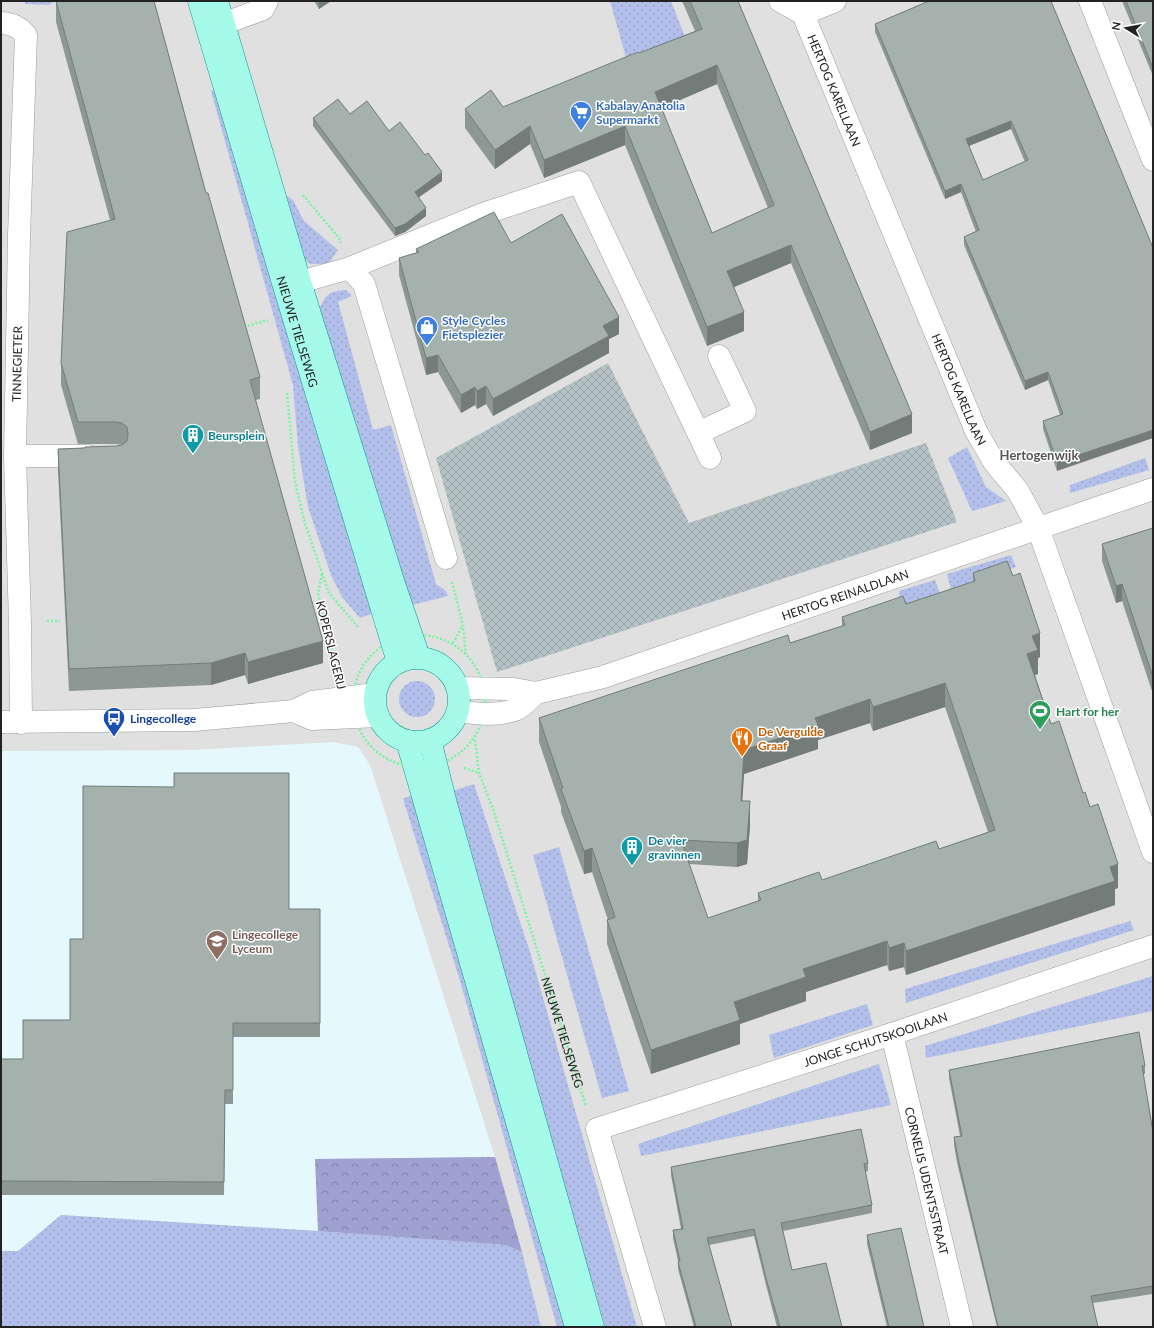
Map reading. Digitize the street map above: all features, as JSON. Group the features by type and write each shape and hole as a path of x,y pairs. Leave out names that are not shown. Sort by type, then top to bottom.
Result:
{"main road":[{"name":"NIEUWE TIELSEWEG","path":"199,1 288,301 409,660"},
{"name":"NIEUWE TIELSEWEG","path":"217,1 300,282 394,584 409,660"},
{"path":"430,659 440,664 448,670 458,688 458,712 446,731 430,740 422,742 407,741 391,733 378,716 375,705 375,694 382,675 389,668 409,660 430,659"},
{"path":"430,740 448,812 593,1327"},
{"path":"407,741 576,1327"}],"street":[{"path":"223,24 263,9 267,1"},
{"path":"780,1 803,14 835,1"},
{"path":"1090,1 1153,160"},
{"name":"HERTOG KARELLAAN","path":"803,14 976,431 994,462 1018,491 1038,528 1153,852"},
{"name":"TINNEGIETER","path":"1,23 12,24 20,28 26,35 19,236 15,456 20,623 11,722"},
{"name":"NIEUWE TIELSEWEG","path":"300,282 350,268 483,214 579,182 698,433"},
{"path":"350,268 364,284 446,558"},
{"path":"710,458 698,433 745,411 719,356"},
{"path":"15,456 108,456"},
{"name":"HERTOG REINALDLAAN","path":"458,688 514,689 536,693 603,677 1153,489"},
{"name":"HERTOG REINALDLAAN","path":"458,712 475,714 494,713 518,709 536,693"},
{"path":"11,722 194,720 294,712 312,702 375,694"},
{"path":"294,712 312,719 378,716"},
{"name":"JONGE SCHUTSKOOILAAN","path":"597,1129 892,1034 1153,946"},
{"name":"CORNELIS UDENTSSTRAAT","path":"892,1034 962,1327"},
{"path":"597,1129 655,1327"}],"path":[{"path":"243,327 270,319"},
{"path":"446,558 462,626 466,654"},
{"name":"KOPERSLAGERIJ","path":"344,698 318,594 322,573 329,593 362,632"},
{"path":"453,643 462,626"},
{"path":"368,649 370,655"},
{"name":"NIEUWE TIELSEWEG","path":"474,737 479,773 493,809 591,1120 597,1129"}],"shaded area":[{"path":"1,1 1153,1 1153,1327 1,1327"},
{"path":"25,1 59,1 51,3 50,5 25,4"},
{"path":"610,1 671,1 689,47 627,61"},
{"path":"218,88 374,613 360,618 342,597 331,575 308,507 298,446 293,385 211,91"},
{"path":"286,195 293,200 304,221 338,250 328,264 310,264 301,257"},
{"path":"346,290 352,296 338,302 373,430 391,425 436,584 446,591 448,596 412,605 407,594 319,310 323,301 328,295 335,291"},
{"path":"608,363 689,523 926,443 957,522 497,672 436,458"},
{"path":"967,447 986,487 1006,501 972,511 948,458"},
{"path":"1145,458 1149,470 1070,493 1070,485"},
{"path":"1011,555 1016,567 951,590 947,574"},
{"path":"935,580 940,594 900,607 899,591"},
{"path":"417,681 427,684 432,689 435,699 432,709 427,714 417,717 407,714 402,709 399,699 402,689 407,684"},
{"name":"Lingecollege Lyceum","path":"334,742 358,747 370,765 495,1157 316,1159 318,1231 61,1215 18,1251 1,1251 1,751 191,750"},
{"path":"474,784 530,952 637,1327 605,1327 449,792"},
{"path":"412,795 569,1327 557,1327 461,984 403,799"},
{"path":"559,847 629,1091 602,1098 533,855"},
{"path":"1130,921 1134,930 906,1003 905,989"},
{"path":"1153,976 1153,1011 926,1058 925,1046"},
{"path":"867,1004 873,1025 774,1058 769,1035"},
{"path":"879,1064 891,1105 641,1156 638,1144"},
{"path":"61,1215 318,1231 506,1245 522,1252 541,1327 1,1327 1,1251 18,1251"}],"green space":[{"path":"495,1157 522,1252 506,1245 318,1231 315,1159"}],"building":[{"name":"Beursplein","path":"56,1 154,1 206,193 208,193 260,377 250,380 323,641 248,662 245,653 211,663 69,669 58,449 122,445 127,441 128,434 127,427 122,423 78,422 61,363 67,232 115,219"},
{"path":"690,1 738,1 912,414 870,432 791,245 727,271 744,312 707,327 625,126 544,160 530,126 495,150 465,109 491,90 503,107 638,52 639,53 702,29","holes":["717,65 774,205 712,233 655,92"]},
{"path":"929,1 1051,1 1153,248 1153,430 1057,462 1043,421 1063,414 1048,372 1025,381 964,237 979,230 961,184 945,191 875,24","holes":["1011,121 1028,160 983,180 966,139"]},
{"path":"1126,1 1153,1 1153,68"},
{"path":"338,99 350,114 367,101 389,131 400,122 425,155 428,153 442,172 415,192 426,208 405,224 395,228 313,118"},
{"path":"494,212 511,243 562,214 619,317 603,326 609,336 493,399 486,386 477,391 475,387 461,395 438,355 426,358 399,258 419,252 416,249"},
{"path":"1153,528 1153,677 1122,584 1116,586 1102,544"},
{"path":"1007,561 1013,576 1020,573 1040,633 1032,636 1038,650 1027,654 1051,724 1059,721 1083,793 1085,792 1090,807 1098,804 1118,864 1110,867 1115,881 906,951 904,943 889,948 887,941 803,969 806,977 734,1002 740,1020 651,1050 607,920 615,917 592,848 584,851 561,789 563,788 539,718 788,635 790,643 845,625 842,617 903,596 906,604 975,581 973,573","holes":["945,683 995,830 939,849 936,841 822,880 819,872 758,893 761,900 708,918 681,840 737,843 747,840 750,801 741,801 744,750 818,725 815,718 870,699 873,707"]},
{"path":"174,773 289,773 289,909 320,909 320,1023 233,1023 233,1090 225,1090 224,1182 1,1181 1,1059 23,1059 23,1020 70,1020 70,939 83,939 83,786 174,787"},
{"path":"1139,1032 1145,1066 1142,1066 1153,1132 1153,1286 1091,1296 1098,1327 998,1327 958,1159 954,1137 962,1136 949,1070"},
{"path":"861,1129 868,1163 864,1164 872,1205 781,1223 792,1270 826,1263 842,1327 780,1327 754,1229 707,1238 732,1327 696,1327 678,1262 680,1261 673,1230 683,1229 671,1167"},
{"path":"901,1228 924,1327 889,1327 867,1235"}],"place":[{"name":"Kabalay Anatolia Supermarkt","path":"581,132"},
{"name":"Style Cycles Fietsplezier","path":"427,346"},
{"name":"Beursplein","path":"193,454"},
{"name":"Hart for her","path":"1040,730"},
{"name":"Lingecollege","path":"114,738"},
{"name":"De Vergulde Graaf","path":"742,758"},
{"name":"De vier gravinnen","path":"632,866"},
{"name":"Lingecollege Lyceum","path":"217,960"}],"district":[{"name":"Hertogenwijk","path":"1039,455"}]}
